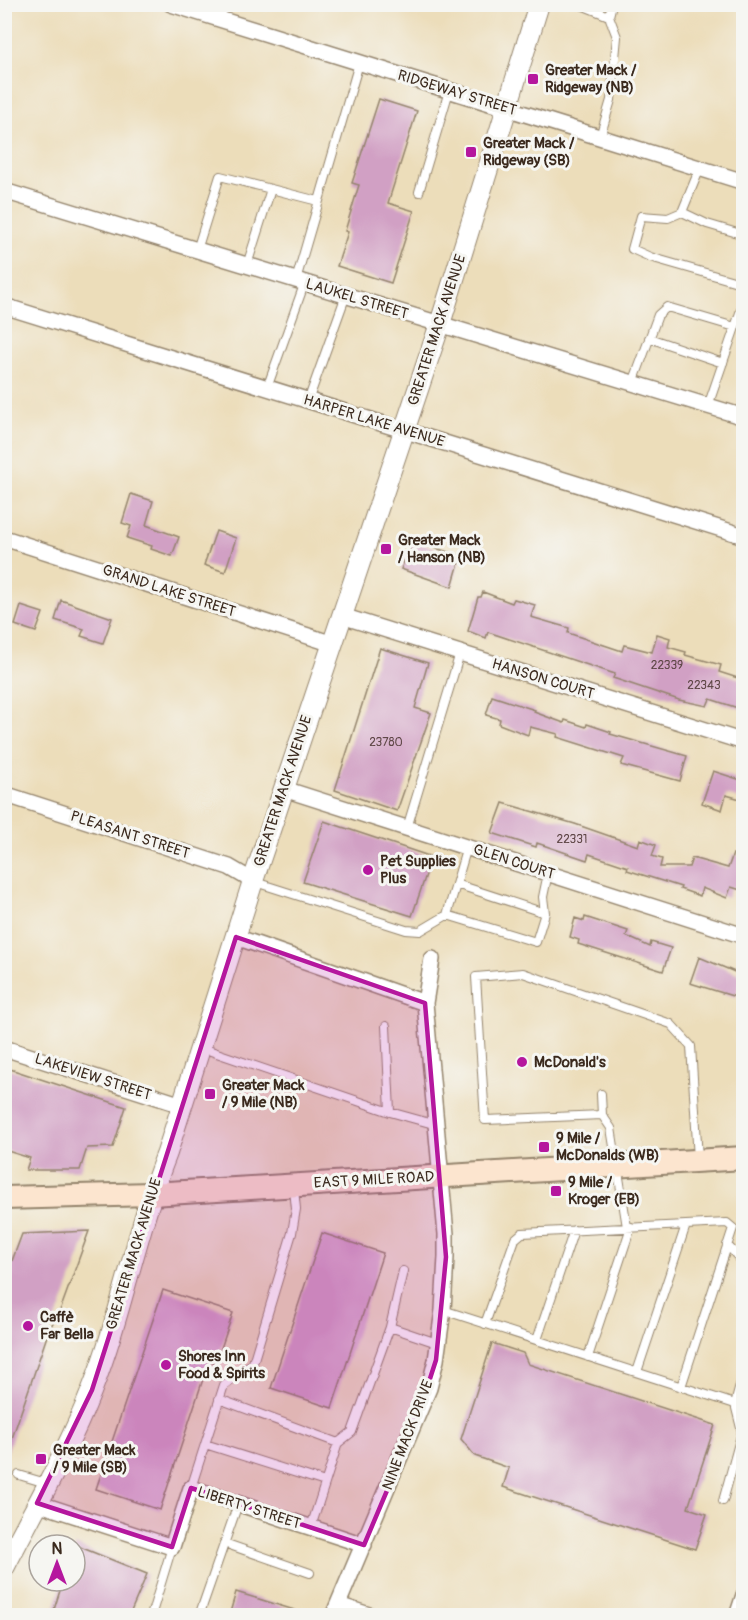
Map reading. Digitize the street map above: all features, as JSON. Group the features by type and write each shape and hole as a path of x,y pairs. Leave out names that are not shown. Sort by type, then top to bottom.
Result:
{"main road":[{"name":"EAST 9 MILE ROAD","path":"4,1198 151,1194 744,1158"}],"street":[{"name":"RIDGEWAY STREET","path":"171,4 744,182"},
{"name":"GREATER MACK AVENUE","path":"4,1568 68,1447 92,1390 151,1194 167,1153 284,789 440,324 539,4"},
{"name":"LAUKEL STREET","path":"4,191 744,417"},
{"name":"HARPER LAKE AVENUE","path":"4,306 744,536"},
{"name":"GRAND LAKE STREET","path":"4,538 333,644"},
{"name":"HANSON COURT","path":"342,616 744,742"},
{"name":"GLEN COURT","path":"284,789 744,936"},
{"name":"PLEASANT STREET","path":"4,794 229,867 254,881"},
{"path":"236,937 425,1003"},
{"name":"NINE MACK DRIVE","path":"336,1610 429,1388 443,1310 446,1234 425,1003 432,959"},
{"name":"LAKEVIEW STREET","path":"4,1048 182,1105"},
{"name":"LIBERTY STREET","path":"172,1547 191,1488 364,1545"},
{"path":"37,1503 172,1547"},
{"path":"737,1616 744,1595"},
{"path":"336,1610 372,1616"}],"lane":[{"path":"579,4 609,16"},
{"path":"600,137 611,100 617,37 609,16 612,4"},
{"path":"267,388 301,281 318,201 359,63"},
{"path":"419,192 449,91"},
{"path":"700,168 682,212 668,218 641,216 632,249 650,257 744,284"},
{"path":"198,250 220,176 318,201"},
{"path":"247,265 271,189"},
{"path":"682,212 707,224 744,235"},
{"path":"308,401 346,295"},
{"path":"708,406 744,301"},
{"path":"633,383 658,315 667,307 735,327"},
{"path":"650,338 723,363"},
{"path":"407,828 460,653"},
{"path":"254,881 406,930 420,931 447,915 467,847"},
{"path":"447,915 536,942 545,913 543,897 548,873"},
{"path":"456,884 545,913"},
{"path":"602,1115 485,1120 476,977 523,973 671,1024 691,1046 699,1161"},
{"path":"386,1026 390,1112"},
{"path":"201,1047 390,1112 437,1125"},
{"path":"588,1356 629,1227 616,1166 611,1128 602,1115 601,1094"},
{"path":"191,1488 224,1384 253,1363 292,1233 296,1209 293,1185"},
{"path":"485,1324 516,1239 522,1233 727,1223 733,1228 681,1387"},
{"path":"637,1372 686,1225"},
{"path":"537,1340 574,1230"},
{"path":"727,1245 744,1263"},
{"path":"310,1527 338,1443 352,1432 390,1327 403,1271"},
{"path":"443,1310 735,1404"},
{"path":"390,1327 438,1343"},
{"path":"723,1501 742,1432 735,1404 744,1371"},
{"path":"219,1399 338,1443"},
{"path":"205,1444 325,1482"},
{"path":"19,1475 48,1484"},
{"path":"199,1616 238,1504"},
{"path":"224,1543 310,1573"},
{"path":"151,1616 172,1547"}],"highlighted area":[{"path":"236,937 425,1003 446,1257 436,1360 416,1422 364,1545 191,1488 172,1547 37,1503 92,1390"}],"building":[{"path":"379,99 417,111 388,203 414,211 391,283 337,266 359,185 352,183"},
{"path":"131,494 153,501 146,525 179,537 172,556 151,549 152,546 127,538 131,526 122,523"},
{"path":"216,531 236,538 225,572 204,565"},
{"path":"413,541 461,556 452,587 401,569"},
{"path":"483,592 512,603 514,599 535,605 531,617 569,628 568,633 622,651 624,645 652,652 657,634 670,638 668,647 686,652 685,655 721,665 719,672 744,680 744,710 710,699 707,706 679,700 613,678 615,674 488,632 486,638 468,631 478,597 481,597"},
{"path":"61,600 112,618 103,643 81,636 84,629 55,620"},
{"path":"21,606 43,613 36,632 15,625"},
{"path":"380,648 428,663 415,708 431,713 397,811 335,790"},
{"path":"492,696 535,710 534,712 564,723 565,720 586,727 587,724 611,732 610,734 687,756 680,781 621,765 624,758 557,737 558,734 530,727 528,735 499,724 500,719 486,715"},
{"path":"713,771 744,781 744,800 726,795 722,810 702,803"},
{"path":"503,803 575,824 638,846 640,839 656,845 652,856 662,859 660,867 689,867 692,858 728,868 733,854 744,857 744,891 731,887 727,898 702,888 700,896 589,854 587,860 537,843 536,847 492,833"},
{"name":"Pet Supplies Plus","path":"324,821 432,857 412,916 303,882"},
{"path":"585,917 628,931 626,936 650,947 651,942 671,948 663,971 578,944 579,940 570,937 575,918 584,921"},
{"path":"699,957 742,975 736,997 690,983"},
{"path":"4,1067 126,1107 113,1147 87,1148 80,1170 26,1170 30,1158 4,1150"},
{"path":"89,1231 61,1308 49,1330 7,1453 4,1452 4,1261 12,1261 22,1234"},
{"path":"322,1233 383,1253 332,1408 271,1388"},
{"path":"163,1290 233,1313 216,1363 209,1361 160,1510 96,1489"},
{"path":"492,1343 523,1353 528,1364 715,1425 688,1508 707,1514 695,1549 503,1487 509,1468 475,1456 461,1439"},
{"path":"87,1550 147,1574 129,1616 52,1616 59,1593 87,1593"},
{"path":"236,1592 301,1612 301,1616 229,1616"}],"place":[{"name":"Greater Mack / Ridgeway (NB)","path":"533,79"},
{"name":"Greater Mack / Ridgeway (SB)","path":"471,152"},
{"name":"Greater Mack / Hanson (NB)","path":"386,549"},
{"name":"Pet Supplies Plus","path":"368,870"},
{"name":"McDonald's","path":"522,1062"},
{"name":"Greater Mack / 9 Mile (NB)","path":"210,1094"},
{"name":"9 Mile / McDonalds (WB)","path":"544,1147"},
{"name":"9 Mile / Kroger (EB)","path":"556,1191"},
{"name":"Caffè Far Bella","path":"28,1326"},
{"name":"Shores Inn Food & Spirits","path":"166,1365"},
{"name":"Greater Mack / 9 Mile (SB)","path":"41,1459"}]}
